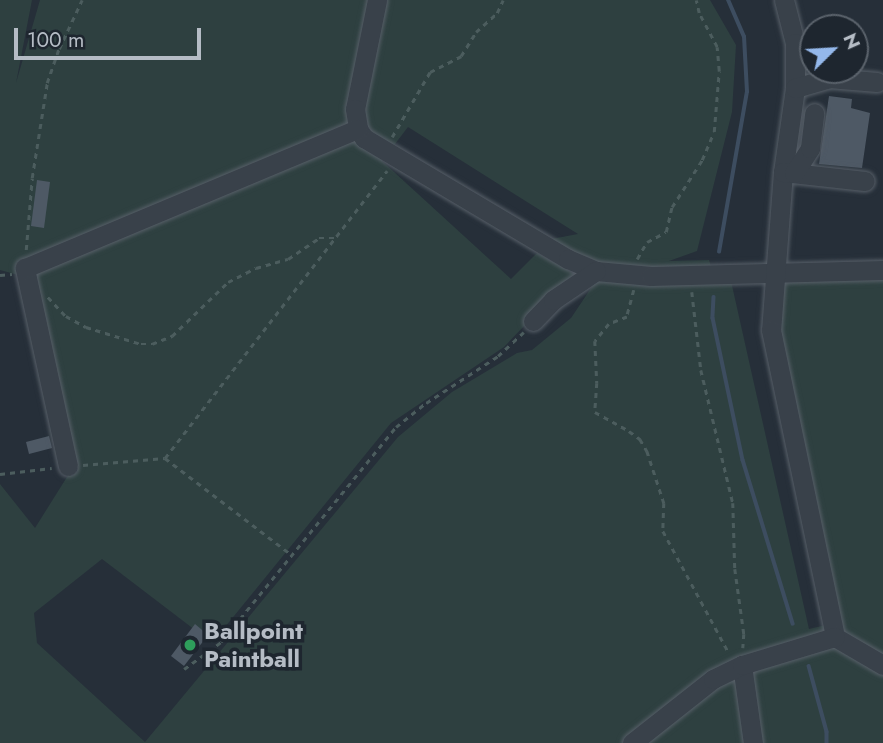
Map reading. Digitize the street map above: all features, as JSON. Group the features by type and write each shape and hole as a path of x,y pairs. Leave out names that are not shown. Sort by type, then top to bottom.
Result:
{"street":[{"path":"377,0 355,108 358,129 364,138 568,259 596,271 635,275 691,276 776,271 883,270"},
{"path":"784,0 795,43 795,88 771,330 835,637"},
{"path":"795,88 830,78 877,82"},
{"path":"788,173 810,148 814,113"},
{"path":"68,466 25,268 358,129"},
{"path":"788,173 865,181"},
{"path":"533,321 553,300 596,271"},
{"path":"632,743 713,679 741,666 835,637 883,665"},
{"path":"741,666 753,743"}],"path":[{"path":"25,268 32,178 47,83 59,49 82,0"},
{"path":"164,458 335,238 391,156 398,122 430,72 461,56 475,32 496,13 503,0"},
{"path":"696,0 699,13 717,47 719,71 714,132 702,160 672,207 666,232 647,242 636,261 633,301 627,317 609,324 595,341 595,412 640,439 647,451 664,503 663,531 725,648 741,666"},
{"path":"46,295 66,316 86,327 141,344 152,344 172,336 228,282 256,268 288,259 318,238 335,238"},
{"path":"691,276 701,370 733,503 735,569 744,634 741,666"},
{"path":"184,669 221,642 396,427 426,403 498,356 533,321"},
{"path":"0,474 164,458 292,555"}],"shaded area":[{"path":"0,0 32,0 16,83 40,0 710,0 736,45 732,112 697,251 669,261 709,260 712,269 627,269 587,260 546,240 578,234 408,127 382,161 511,279 537,253 574,274 504,347 391,423 212,643 102,559 34,613 37,643 145,742 398,437 452,392 517,353 532,350 571,318 597,279 731,281 809,629 826,625 776,370 777,271 883,266 883,743 0,743 0,484 35,528 72,469 29,278 0,270"}],"building":[{"path":"829,96 852,99 851,108 870,113 862,168 819,164"},
{"path":"37,180 50,182 44,228 31,226"},
{"path":"49,436 52,448 29,454 26,442"},
{"path":"195,624 208,635 184,666 171,656"}],"waterway":[{"path":"719,252 747,92 744,37 728,0"},
{"path":"714,297 713,318 743,460 793,624"},
{"path":"809,666 827,732 827,743"}],"place":[{"name":"Ballpoint Paintball","path":"190,645"}]}
